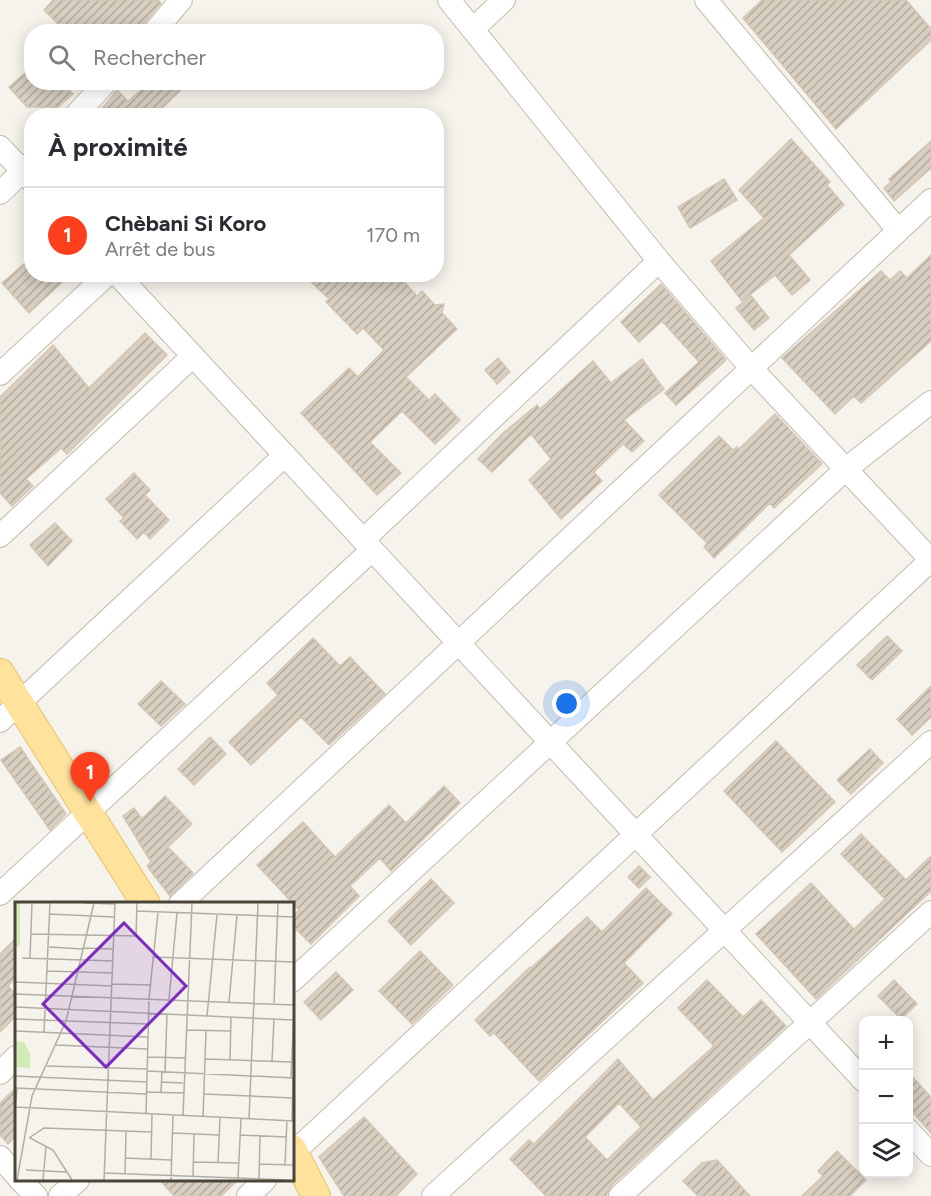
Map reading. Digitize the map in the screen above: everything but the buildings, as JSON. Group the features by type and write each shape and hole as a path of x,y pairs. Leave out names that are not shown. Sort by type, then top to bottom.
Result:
{"main road":[{"path":"0,673 10,712 88,812 145,902"},
{"path":"294,1154 316,1196"}],"street":[{"path":"161,24 181,0"},
{"path":"294,1151 931,560 752,368 659,261 449,0"},
{"path":"473,29 504,0"},
{"path":"706,0 898,230"},
{"path":"82,108 99,90"},
{"path":"0,147 24,168"},
{"path":"0,193 24,176"},
{"path":"181,902 931,200"},
{"path":"0,894 367,545 659,261"},
{"path":"0,374 99,282"},
{"path":"124,282 859,1077"},
{"path":"0,536 193,356"},
{"path":"294,979 846,469 931,402"},
{"path":"10,712 285,455"},
{"path":"433,1196 931,742"},
{"path":"620,1196 931,912"},
{"path":"0,1073 15,1058"},
{"path":"913,1135 931,1155"},
{"path":"0,1157 15,1174"},
{"path":"22,1181 36,1196"},
{"path":"60,1196 76,1181"},
{"path":"248,1196 263,1181"}],"place":[{"name":"Chèbani Si Koro","path":"90,802"}]}
